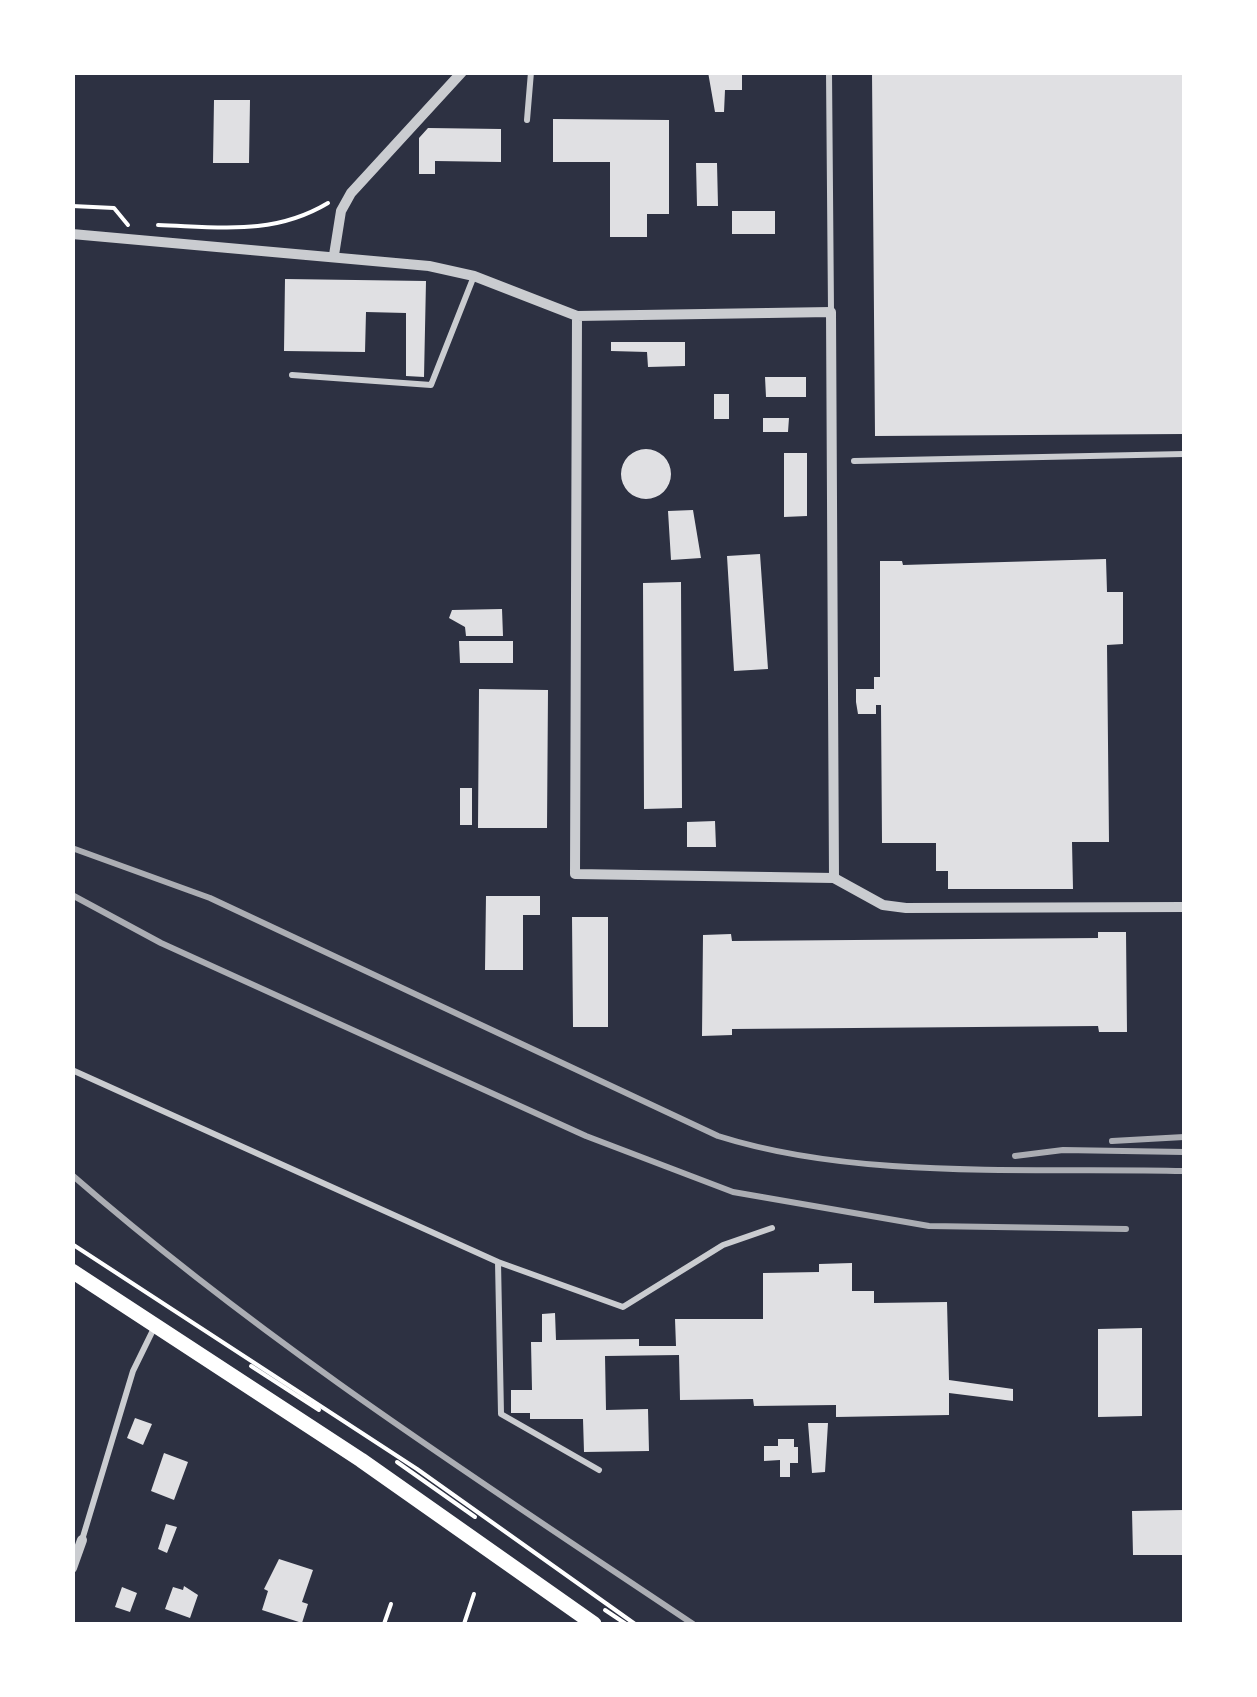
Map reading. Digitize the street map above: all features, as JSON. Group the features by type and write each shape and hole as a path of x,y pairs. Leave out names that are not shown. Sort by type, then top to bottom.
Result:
{"main road":[{"path":"72,1271 376,1470 594,1624"}],"street":[{"path":"334,255 345,204 462,72"},
{"path":"72,234 334,255 474,276 577,316 832,312 834,878"},
{"path":"577,316 575,874 834,878 883,906 906,908 1184,907"},
{"path":"72,1568 82,1540"}],"lane":[{"path":"527,120 530,72"},
{"path":"829,72 832,312"},
{"path":"292,376 431,385 474,276"},
{"path":"854,461 1184,454"},
{"path":"72,1070 498,1262 623,1308 723,1245 772,1228"},
{"path":"498,1262 501,1414 599,1470"},
{"path":"82,1540 133,1371 155,1325"}],"path":[{"path":"72,206 114,208 126,225 237,228 290,224 330,202 345,204"},
{"path":"72,1244 418,1469 634,1624"},
{"path":"464,1624 474,1594"},
{"path":"384,1624 391,1604"}],"building":[{"path":"708,72 742,72 742,90 725,90 724,112 715,112"},
{"path":"872,72 1184,72 1184,434 875,436"},
{"path":"214,100 250,100 249,163 213,163"},
{"path":"553,119 669,120 669,214 647,214 647,237 610,237 610,162 553,162"},
{"path":"428,128 501,129 501,162 435,161 435,174 419,174 419,138"},
{"path":"696,163 717,163 718,206 697,206"},
{"path":"732,211 775,211 775,234 732,234"},
{"path":"285,279 426,281 424,377 406,376 406,313 366,312 365,352 284,351"},
{"path":"611,342 685,342 685,366 648,367 647,352 611,351"},
{"path":"765,377 806,377 806,397 766,397"},
{"path":"714,394 729,394 729,419 714,419"},
{"path":"763,418 789,418 788,432 763,432"},
{"path":"646,449 664,456 671,474 664,492 646,499 628,492 621,474 628,456"},
{"path":"784,453 807,453 807,516 784,517"},
{"path":"693,510 701,558 671,560 668,511"},
{"path":"760,554 768,669 734,671 727,556"},
{"path":"1106,559 1107,592 1123,592 1123,644 1107,645 1109,842 1072,842 1073,889 948,889 948,871 936,871 936,843 882,843 881,705 876,705 876,714 858,714 856,702 856,689 874,689 874,677 880,677 880,561 902,561 903,565"},
{"path":"681,582 682,808 644,809 643,583"},
{"path":"502,609 503,636 466,636 465,627 449,618 452,610"},
{"path":"459,641 513,641 513,663 460,663"},
{"path":"479,689 548,690 547,828 478,828"},
{"path":"460,788 472,788 472,825 460,825"},
{"path":"715,821 716,847 687,847 687,822"},
{"path":"486,896 540,896 540,915 523,915 523,970 485,970"},
{"path":"572,917 608,917 608,1027 573,1027"},
{"path":"1098,932 1126,932 1127,1032 1099,1032 1098,1026 732,1029 732,1035 702,1036 703,935 731,934 732,941 1098,938"},
{"path":"852,1263 852,1291 874,1291 874,1303 947,1302 949,1380 1013,1389 1013,1401 949,1393 949,1415 836,1417 836,1405 754,1406 753,1399 680,1400 679,1355 605,1356 606,1410 648,1409 649,1451 584,1452 583,1419 530,1419 530,1413 511,1413 511,1390 532,1390 531,1342 542,1342 542,1314 555,1313 556,1340 639,1339 639,1346 676,1346 675,1319 763,1319 763,1273 819,1272 819,1264"},
{"path":"1142,1328 1142,1416 1098,1417 1098,1329"},
{"path":"135,1418 152,1424 143,1445 127,1438"},
{"path":"808,1423 828,1423 825,1472 812,1473"},
{"path":"778,1439 794,1439 794,1447 798,1447 798,1463 790,1463 790,1477 780,1477 780,1460 764,1461 764,1446 778,1446"},
{"path":"164,1453 188,1462 174,1500 151,1491"},
{"path":"1184,1510 1184,1555 1133,1555 1132,1511"},
{"path":"166,1524 177,1527 167,1553 158,1549"},
{"path":"279,1559 313,1570 302,1602 308,1604 302,1623 262,1610 268,1591 264,1589"},
{"path":"184,1586 198,1595 190,1618 165,1609 173,1587 183,1590"},
{"path":"122,1587 137,1593 130,1612 115,1607"}],"railway":[{"path":"72,848 210,898 718,1136 773,1150 889,1166 1184,1171"},
{"path":"72,895 161,943 586,1136 733,1192 929,1226 1126,1229"},
{"path":"1112,1141 1184,1137"},
{"path":"1015,1156 1063,1150 1184,1152"},
{"path":"72,1175 298,1354 693,1624"}]}
